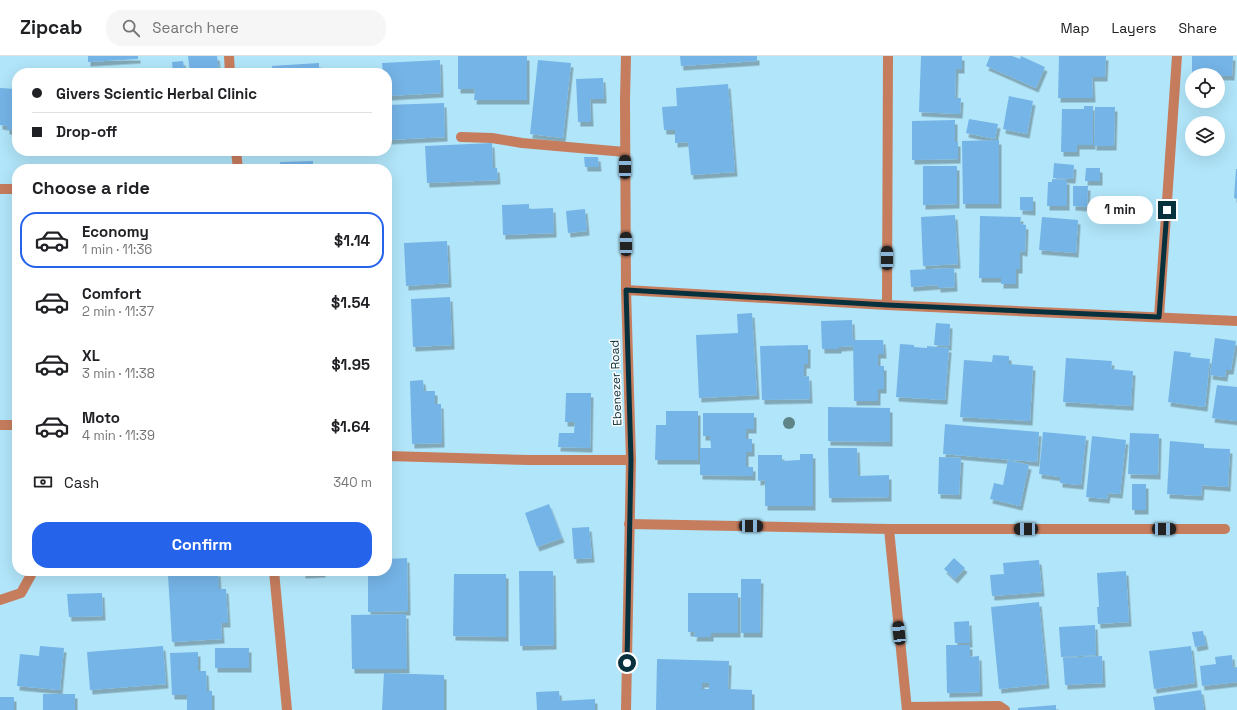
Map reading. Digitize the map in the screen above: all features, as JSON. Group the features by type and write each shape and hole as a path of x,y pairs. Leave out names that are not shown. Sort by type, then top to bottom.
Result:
{"street":[{"path":"229,56 230,68"},
{"name":"Ebenezer Road","path":"626,56 624,100 626,290 631,460 626,710"},
{"path":"887,305 888,56"},
{"path":"1159,317 1177,56"},
{"path":"461,137 492,138 522,143 625,152"},
{"path":"0,189 12,189"},
{"path":"626,290 887,305 1237,321"},
{"path":"0,425 12,425"},
{"path":"392,456 529,460 631,460"},
{"path":"629,524 889,528 1225,529"},
{"path":"889,528 907,708 999,706 1005,710"},
{"path":"0,600 21,593 30,576"},
{"path":"274,576 287,710"}],"building":[{"path":"88,56 138,56 138,59 88,62"},
{"path":"188,56 217,56 218,68 189,68"},
{"path":"458,56 527,56 527,100 474,100 475,89 458,89"},
{"path":"680,56 757,56 757,61 681,66"},
{"path":"921,56 962,56 962,69 956,69 955,98 961,98 960,114 919,112"},
{"path":"990,56 1012,56 1020,59 1021,56 1045,67 1036,88 986,66"},
{"path":"1059,56 1106,56 1105,77 1092,77 1093,98 1058,98"},
{"path":"1192,56 1233,56 1232,76 1225,76 1225,68 1192,68"},
{"path":"440,60 441,93 392,96 392,68 382,68 382,63"},
{"path":"538,60 571,63 563,138 530,134"},
{"path":"183,61 184,68 173,68 172,62"},
{"path":"319,63 319,68 272,68 272,66"},
{"path":"603,78 604,99 590,99 591,122 578,122 576,79"},
{"path":"728,84 735,172 691,175 688,142 675,143 675,130 664,130 662,107 677,106 676,88"},
{"path":"0,88 12,89 12,130 7,130 7,126 0,125"},
{"path":"1009,96 1033,101 1027,134 1003,129"},
{"path":"444,103 445,137 392,140 392,105"},
{"path":"1084,106 1093,106 1093,145 1077,145 1077,152 1061,152 1062,109 1084,109"},
{"path":"1095,107 1115,107 1114,146 1094,146"},
{"path":"969,119 998,124 995,139 966,133"},
{"path":"955,120 955,142 958,142 958,159 912,160 912,121"},
{"path":"999,140 999,204 963,204 962,141"},
{"path":"492,143 493,168 497,168 498,180 427,183 425,146"},
{"path":"584,157 598,157 599,167 585,167"},
{"path":"313,161 313,164 280,164 280,162"},
{"path":"1054,163 1074,165 1073,179 1053,178"},
{"path":"923,166 957,166 957,204 923,205"},
{"path":"1086,168 1100,168 1100,181 1085,181"},
{"path":"1237,169 1237,199 1234,198"},
{"path":"1052,179 1067,180 1067,206 1047,206 1048,182 1052,182"},
{"path":"1073,186 1088,186 1087,207 1073,206"},
{"path":"1020,197 1033,197 1033,211 1020,210"},
{"path":"529,204 529,209 553,208 554,233 503,235 502,205"},
{"path":"585,209 587,231 568,233 566,211"},
{"path":"955,215 958,264 923,266 921,217"},
{"path":"980,216 1021,217 1020,224 1026,225 1025,252 1020,251 1020,269 1016,269 1016,284 1001,284 1001,278 979,278"},
{"path":"1042,217 1078,220 1076,253 1039,250"},
{"path":"447,241 449,283 406,286 404,243"},
{"path":"954,268 955,287 938,288 938,285 911,287 910,270"},
{"path":"450,297 452,345 413,347 411,299"},
{"path":"752,313 757,395 699,398 696,335 738,333 737,314"},
{"path":"852,320 853,346 839,347 839,349 822,349 821,321"},
{"path":"936,323 950,324 949,346 934,345"},
{"path":"1215,338 1236,341 1231,370 1226,370 1225,377 1210,375"},
{"path":"853,340 883,340 884,354 878,354 878,366 884,366 884,389 878,389 878,401 854,401"},
{"path":"900,344 914,345 914,347 927,348 927,346 949,348 945,400 896,397"},
{"path":"808,345 808,364 804,364 804,377 809,376 810,399 762,400 760,346"},
{"path":"1174,351 1191,353 1190,357 1210,359 1205,407 1168,402"},
{"path":"993,355 1009,356 1009,364 1033,366 1030,421 960,417 964,360 992,362"},
{"path":"1066,358 1112,361 1111,369 1133,371 1131,406 1063,402"},
{"path":"423,380 424,391 435,391 435,404 441,404 442,443 412,444 410,381"},
{"path":"1217,385 1237,387 1237,421 1212,418"},
{"path":"566,393 591,393 590,448 558,447 559,433 574,433 575,422 565,422"},
{"path":"828,407 890,408 890,442 828,441"},
{"path":"666,411 698,411 698,460 655,460 656,425 666,425"},
{"path":"703,413 754,413 754,429 746,429 746,439 752,439 752,452 746,452 746,467 753,467 753,476 700,475 700,448 711,448 710,436 703,436"},
{"path":"945,424 1039,432 1037,462 943,454"},
{"path":"1043,432 1086,436 1081,485 1060,483 1060,477 1039,474"},
{"path":"1130,433 1159,434 1158,475 1128,474"},
{"path":"1092,436 1126,440 1120,494 1108,493 1107,499 1086,497"},
{"path":"1170,441 1204,444 1204,448 1230,449 1228,487 1202,485 1201,496 1167,494"},
{"path":"828,448 857,448 858,476 889,475 889,497 829,498"},
{"path":"800,454 813,454 813,506 765,506 765,480 758,481 758,455 782,455 782,461 800,460"},
{"path":"939,457 961,458 959,495 938,494"},
{"path":"1008,460 1029,465 1020,506 990,499 994,483 1003,485"},
{"path":"1132,484 1146,484 1146,510 1132,510"},
{"path":"549,504 562,538 537,547 525,513"},
{"path":"589,527 592,558 574,559 572,528"},
{"path":"407,558 408,611 368,612 368,576 392,576 392,559"},
{"path":"954,558 965,568 955,579 944,569"},
{"path":"1039,560 1042,592 992,596 990,575 1004,574 1003,563"},
{"path":"519,571 553,571 554,645 520,646"},
{"path":"1126,571 1129,622 1098,624 1097,607 1099,607 1097,573"},
{"path":"454,574 506,574 506,637 453,636"},
{"path":"168,576 218,576 219,589 226,589 228,623 221,623 222,639 172,642"},
{"path":"741,579 761,579 760,633 741,633"},
{"path":"102,593 103,616 69,617 67,594"},
{"path":"688,593 738,593 738,633 711,633 711,637 694,637 695,632 688,632"},
{"path":"1039,602 1047,684 999,689 991,607"},
{"path":"406,614 407,669 352,669 351,615"},
{"path":"969,621 970,643 955,643 954,622"},
{"path":"1095,625 1096,655 1061,657 1059,627"},
{"path":"1203,631 1206,645 1195,647 1192,632"},
{"path":"946,645 970,645 970,657 979,656 980,692 947,693"},
{"path":"40,646 64,648 60,690 17,686 20,654 39,656"},
{"path":"163,646 166,684 90,690 87,652"},
{"path":"1191,646 1195,683 1154,689 1149,651"},
{"path":"215,648 249,648 249,668 215,668"},
{"path":"198,652 198,671 206,671 207,691 212,691 212,710 187,710 187,695 172,695 170,653"},
{"path":"1232,655 1233,668 1237,667 1237,682 1202,686 1200,666 1216,664 1215,657"},
{"path":"1102,656 1103,683 1065,685 1063,658"},
{"path":"657,659 729,661 728,689 752,690 752,710 656,710","holes":["702,683 709,683 709,689 702,689"]},
{"path":"384,673 444,675 444,710 382,710"},
{"path":"1201,690 1204,710 1155,710 1153,697"},
{"path":"559,691 560,701 595,699 595,710 537,710 536,692"},
{"path":"43,694 75,694 75,710 43,710"},
{"path":"0,697 14,697 14,710 0,710"},
{"path":"1056,705 1056,710 1018,710 1018,708"}],"route":[{"path":"627,663 631,460 626,290 887,305 1159,317 1167,210"}]}
